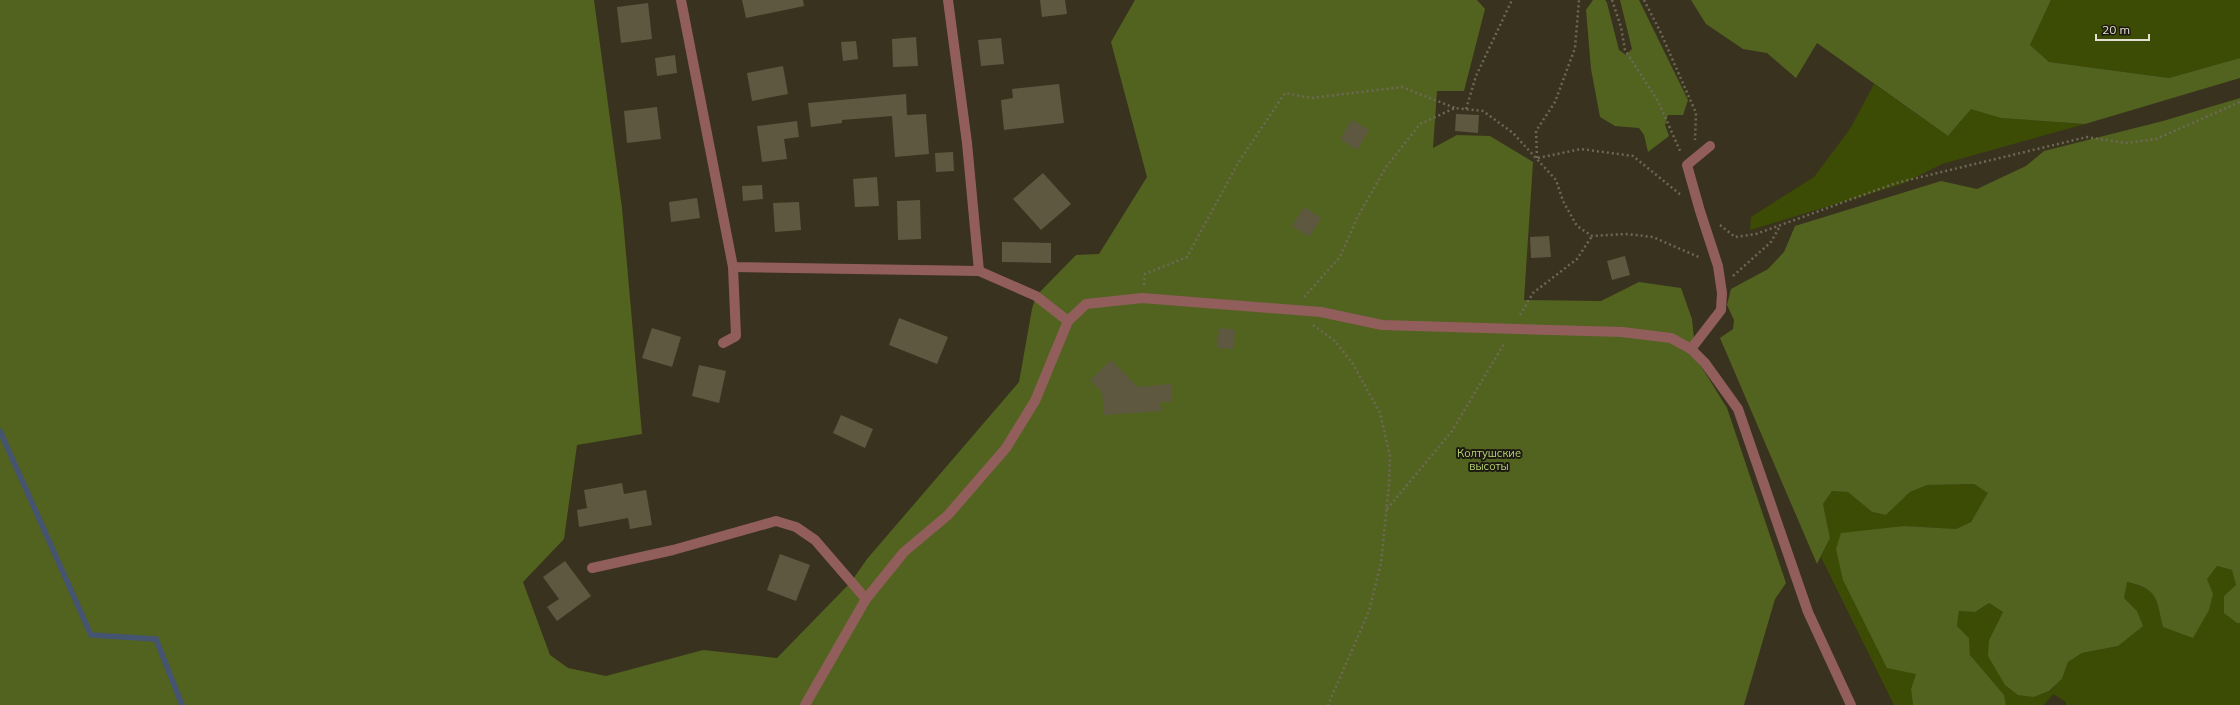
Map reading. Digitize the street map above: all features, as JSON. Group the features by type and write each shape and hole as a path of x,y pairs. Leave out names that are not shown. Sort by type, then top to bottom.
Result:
{"street":[{"path":"681,0 733,267 736,336 723,343"},
{"path":"948,0 967,143 979,271"},
{"path":"1691,349 1721,310 1721,285 1715,257 1687,165 1710,146"},
{"path":"733,267 979,271 1036,296 1068,321"},
{"path":"804,705 866,599 904,552 948,515 1006,448 1035,401 1068,321 1086,304 1142,298 1320,312 1382,325 1622,332 1671,338 1691,349 1706,363 1738,409 1808,612 1852,705"},
{"path":"592,568 673,550 776,521 796,527 815,540 866,599"}],"path":[{"path":"1466,109 1476,76 1512,0"},
{"path":"1537,158 1536,131 1555,102 1575,48 1579,0"},
{"path":"1612,0 1621,27 1625,50 1658,101 1687,165"},
{"path":"1644,0 1660,31 1696,113 1695,157"},
{"path":"1142,298 1145,274 1187,257 1238,163 1285,93 1311,98 1402,87 1455,108 1483,111 1513,133 1537,158 1556,180 1563,201 1577,226 1592,236 1626,234 1653,237 1699,258 1715,257"},
{"path":"1537,158 1581,149 1633,156 1700,211 1735,237 1756,234 1781,226 1896,183 2087,137 2126,143 2156,139 2240,102"},
{"path":"1291,309 1340,257 1357,218 1386,167 1420,124 1455,108"},
{"path":"1721,285 1756,257 1771,242 1781,226"},
{"path":"1387,510 1452,430 1533,293 1577,259 1592,236"},
{"path":"1310,323 1335,341 1353,364 1380,412 1390,456 1387,510 1381,563 1369,611 1328,705"}],"green space":[{"name":"Колтушские высоты","path":"0,0 594,0 622,208 642,434 577,445 564,539 523,582 550,655 568,668 606,676 703,650 777,658 851,582 867,559 1019,382 1032,309 1036,296 1076,255 1099,254 1147,177 1111,42 1135,0 1477,0 1485,9 1464,91 1437,91 1433,148 1457,135 1490,136 1533,162 1524,300 1601,301 1639,282 1681,288 1692,319 1696,358 1727,408 1786,583 1775,599 1744,705 0,705"},
{"path":"1593,0 1605,0 1607,3 1619,50 1626,55 1632,49 1620,0 1639,0 1688,100 1683,115 1668,115 1665,125 1669,136 1648,152 1644,135 1639,128 1615,126 1600,117 1591,69 1586,10"},
{"path":"1691,0 2051,0 2030,45 2049,62 2169,78 2240,58 2240,78 2085,124 2001,118 1971,109 1948,136 1817,43 1796,78 1767,53 1743,49 1706,24"},
{"path":"2051,0 2240,0 2240,58 2169,78 2049,62 2030,45"},
{"path":"1878,62 2001,118 2085,124 1942,164 1902,184 1750,230 1751,217 1814,177 1850,129 1874,84 1948,136 1961,121"},
{"path":"2240,98 2240,623 2237,623 2224,613 2224,596 2236,585 2232,570 2217,566 2207,579 2213,594 2209,610 2193,638 2163,627 2157,602 2151,592 2145,588 2127,582 2124,598 2137,611 2143,626 2118,646 2082,653 2068,662 2062,679 2049,691 2034,697 2018,695 2005,685 1988,656 1989,640 2003,612 1989,603 1975,612 1959,611 1957,626 1969,638 1970,655 2004,695 2006,705 1913,705 1911,689 1916,674 1887,668 1843,580 1836,549 1841,533 1905,526 1956,529 1971,522 1988,493 1974,484 1927,485 1910,492 1886,515 1872,512 1848,492 1832,491 1823,504 1830,538 1817,564 1720,338 1733,329 1734,320 1727,305 1731,289 1768,269 1784,252 1795,226 1941,181 1977,189 2026,166 2044,151 2163,121"},
{"path":"1974,484 1989,493 1971,522 1956,529 1905,526 1916,674 1911,689 1913,705 1894,705 1821,557 1830,538 1823,504 1832,491 1848,492 1872,512 1886,515 1910,492 1927,485"},
{"path":"2216,566 2232,570 2236,585 2237,623 2240,623 2240,705 2066,705 2066,702 2053,694 2044,705 2006,705 2004,695 1970,655 1969,638 1957,626 1959,611 1975,612 1989,603 2003,612 1989,640 2034,697 2050,691 2062,679 2068,662 2082,653 2118,646 2137,611 2124,598 2126,582 2145,588 2154,596 2157,602 2163,627"}],"building":[{"path":"742,0 803,0 804,6 746,18"},
{"path":"1040,0 1065,0 1067,14 1042,17"},
{"path":"648,3 652,39 621,43 617,7"},
{"path":"916,37 918,66 893,67 892,39"},
{"path":"1001,38 1004,64 981,66 978,40"},
{"path":"856,41 858,59 843,61 841,42"},
{"path":"675,55 677,73 657,76 655,58"},
{"path":"783,66 788,94 752,101 747,73"},
{"path":"1059,84 1064,123 1004,130 1001,100 1013,98 1012,89"},
{"path":"906,94 907,115 926,114 929,154 895,157 892,116 842,120 842,123 811,127 808,103"},
{"path":"657,107 661,139 627,143 624,111"},
{"path":"1456,114 1479,115 1478,133 1455,131"},
{"path":"1352,120 1369,130 1357,150 1340,139"},
{"path":"797,121 799,137 784,139 787,159 762,162 757,126"},
{"path":"953,152 954,171 936,172 935,153"},
{"path":"1043,173 1071,204 1041,230 1013,199"},
{"path":"877,177 879,206 855,207 853,179"},
{"path":"762,185 763,199 743,201 742,186"},
{"path":"697,198 700,218 671,222 669,202"},
{"path":"920,200 921,239 898,240 897,201"},
{"path":"799,202 801,230 775,232 773,203"},
{"path":"1304,207 1321,218 1309,237 1292,226"},
{"path":"1549,236 1551,257 1531,258 1530,237"},
{"path":"1002,242 1051,243 1051,263 1002,262"},
{"path":"1625,256 1630,275 1612,280 1607,261"},
{"path":"899,318 948,337 937,364 889,345"},
{"path":"652,328 681,337 672,367 642,358"},
{"path":"1219,328 1235,330 1234,349 1217,348"},
{"path":"1111,360 1138,387 1171,384 1172,402 1160,402 1161,411 1104,415 1102,392 1090,380"},
{"path":"699,365 726,371 719,403 692,396"},
{"path":"841,415 873,429 865,448 833,433"},
{"path":"622,483 624,494 646,490 652,525 630,529 628,518 579,527 577,510 587,508 584,490"},
{"path":"780,554 810,565 796,601 767,590"},
{"path":"565,561 591,596 557,621 547,607 559,599 543,577"}],"waterway":[{"path":"0,431 91,635 156,639 182,705"}]}
